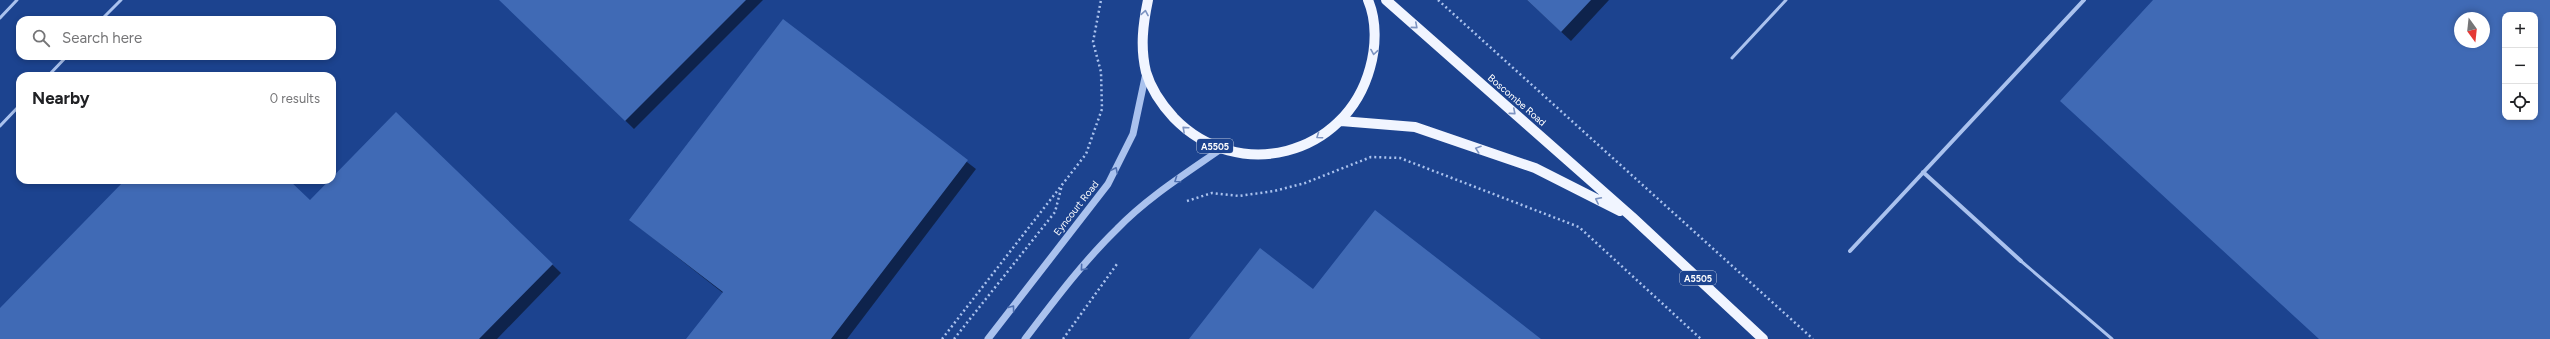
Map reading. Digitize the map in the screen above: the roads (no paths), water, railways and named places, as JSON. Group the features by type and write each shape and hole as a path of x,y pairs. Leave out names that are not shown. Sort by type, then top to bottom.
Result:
{"main road":[{"name":"A5505","path":"1148,0 1141,36 1146,72 1162,105 1188,132 1221,149 1263,155 1306,146 1341,121 1364,88 1375,50 1372,9 1368,0"},
{"name":"Boscombe Road","path":"1386,0 1632,217 1763,339"},
{"name":"Boscombe Road","path":"1341,121 1415,127 1535,168 1632,217"}],"street":[{"path":"1850,251 2084,0"},
{"name":"Eyncourt Road","path":"988,339 1108,184 1133,134 1146,72"},
{"path":"1025,339 1057,298 1117,228 1153,197 1221,149"},
{"path":"1923,172 2021,261"}],"lane":[{"path":"0,18 17,0"},
{"path":"106,16 121,0"},
{"path":"1732,58 1786,0"},
{"path":"52,72 63,60"},
{"path":"0,126 16,109"},
{"path":"2021,261 2112,339"}]}
